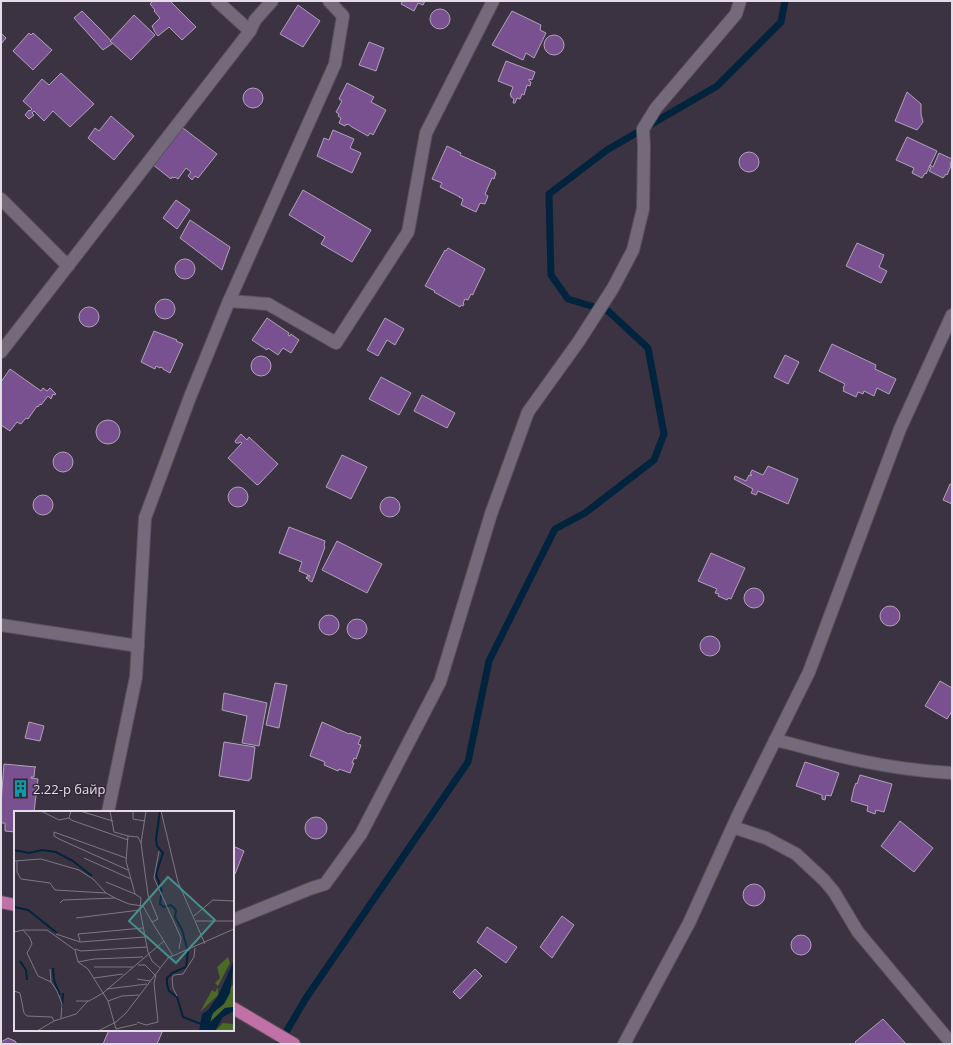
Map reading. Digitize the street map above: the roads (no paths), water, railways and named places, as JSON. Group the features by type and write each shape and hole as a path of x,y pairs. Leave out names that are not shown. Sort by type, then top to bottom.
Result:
{"main road":[{"path":"1,902 14,905"},
{"path":"238,1010 294,1044"}],"street":[{"path":"217,1 250,31"},
{"path":"1,352 250,31 255,20 272,1"},
{"path":"108,811 136,678 145,518 190,397 229,302 335,64 343,16 329,1"},
{"path":"229,302 268,304 336,344 408,232 426,133 493,1"},
{"path":"234,920 325,884 361,834 440,682 492,514 528,412 583,334 613,288 633,250 643,209 644,129 656,108 736,14 740,1"},
{"path":"1,199 68,266"},
{"path":"624,1044 689,923 733,827 808,672 900,429 952,315"},
{"path":"1,625 138,646"},
{"path":"775,740 865,762 952,774"},
{"path":"733,827 766,838 796,854 824,880 834,892 858,932 952,1044"}],"waterway":[{"path":"279,1044 306,998 468,762 489,661 555,529 585,513 654,460 664,434 648,348 608,311 568,299 551,275 549,194 607,150 717,86 781,22 785,1"}],"place":[{"name":"2.22-р байр","path":"20,789"}]}
